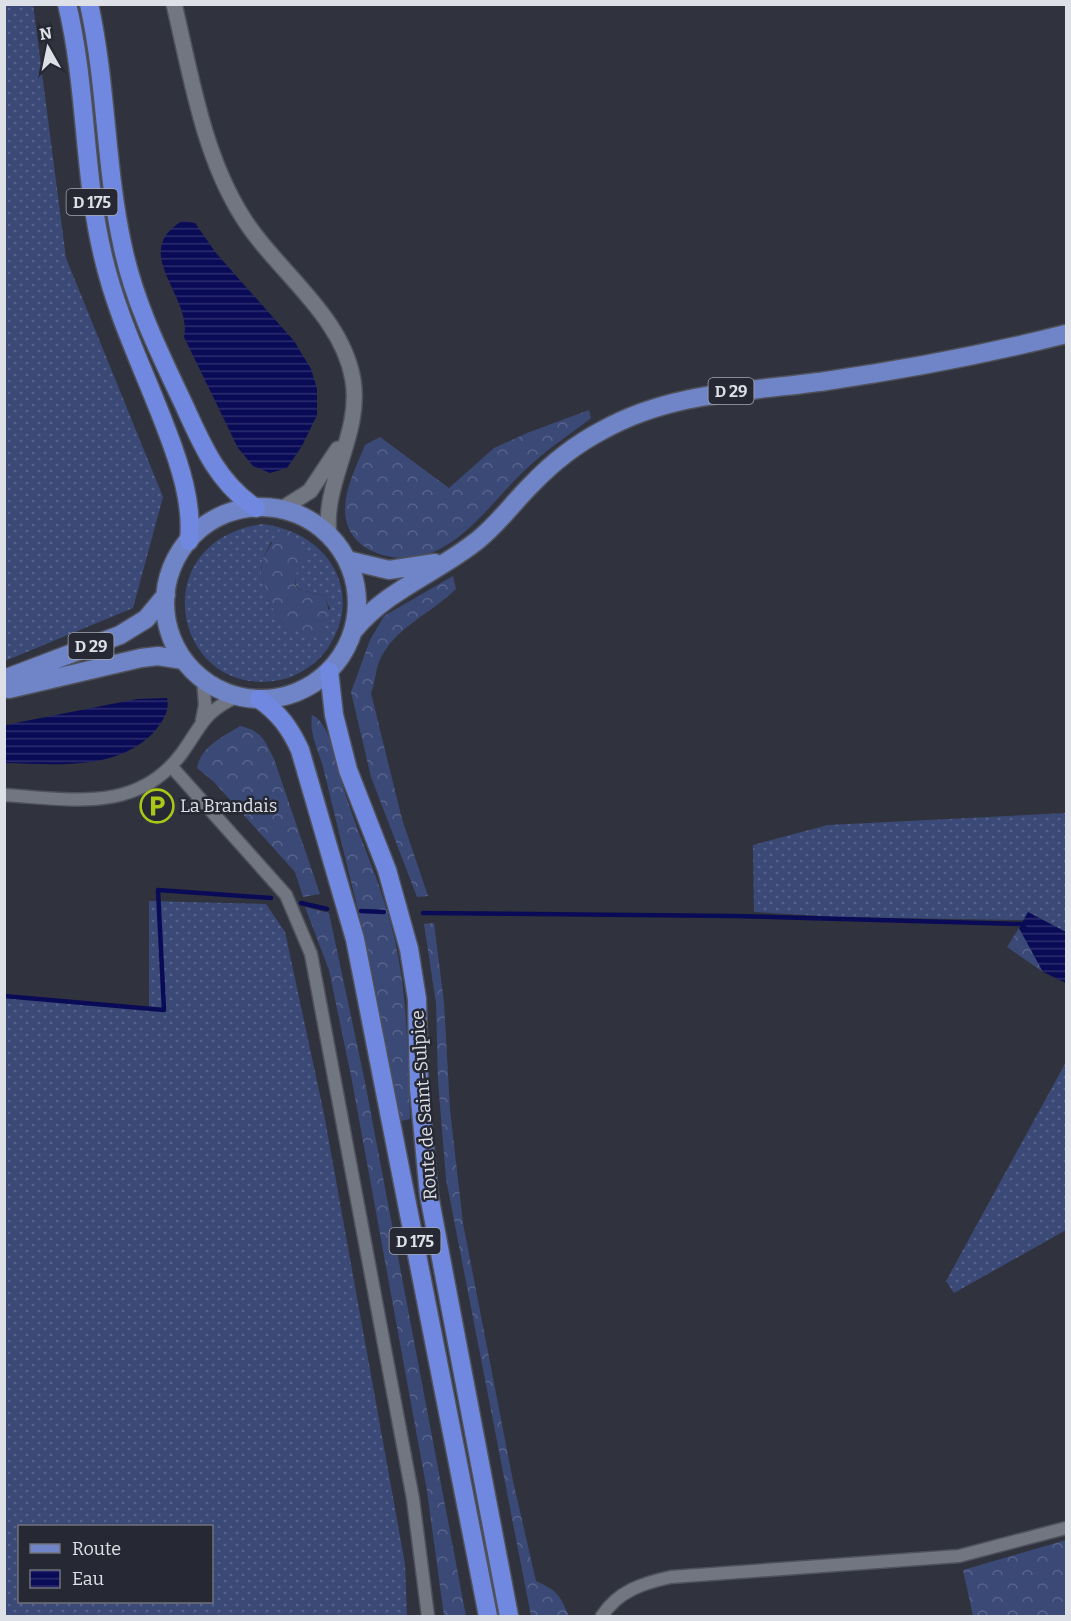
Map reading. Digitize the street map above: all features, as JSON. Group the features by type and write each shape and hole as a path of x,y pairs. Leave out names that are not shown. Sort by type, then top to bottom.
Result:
{"highway":[{"name":"D 175","path":"67,4 77,54 92,200 102,255 122,322 152,392 180,471 189,513 189,541"},
{"name":"D 175","path":"89,4 99,57 114,198 132,282 155,347 211,460 227,485 256,508"},
{"name":"Route de Saint-Sulpice","path":"329,670 334,715 348,770 387,870 409,949 417,999 419,1089 429,1195 509,1617"},
{"name":"D 175","path":"259,699 272,708 291,729 300,750 336,868 369,1009 488,1617"}],"main road":[{"name":"D 29","path":"354,630 379,602 429,573 485,533 531,485 565,454 603,430 646,410 707,394 822,382 945,362 1066,334"},
{"path":"256,508 280,510 307,519 329,536 347,560 357,594 354,630 340,658 329,670 297,692 259,699 238,696 203,680 184,660 169,630 166,595 173,566 189,541 219,518 256,508"},
{"name":"D 29","path":"347,560 389,570 415,568 445,560"},
{"name":"D 29","path":"4,680 126,631 146,619 166,595"},
{"name":"D 29","path":"4,690 141,658 158,656 184,660"}],"street":[{"path":"174,4 208,137 224,184 266,252 321,313 344,351 353,381 353,410 349,441 329,503 329,536"},
{"path":"280,510 310,491 325,472 343,441 353,410"},
{"path":"202,720 205,705 203,680"},
{"path":"4,795 90,800 114,798 143,788 171,766 202,720 216,707 238,696"},
{"path":"171,766 286,895 311,954 413,1499 428,1617"},
{"path":"602,1617 623,1594 650,1582 671,1577 959,1556 1066,1528"}],"green space":[{"path":"33,4 66,258 163,497 133,608 5,661 4,5"},
{"path":"589,410 591,418 547,451 510,485 471,527 441,548 424,555 394,557 366,548 352,534 345,510 346,497 365,445 380,437 449,488 494,448"},
{"path":"262,524 285,529 305,538 321,551 333,567 341,585 343,605 339,626 324,654 301,672 280,680 244,680 215,667 196,644 186,616 187,587 199,559 224,537","holes":["271,542 303,561 296,575 295,581 298,589 325,596 330,609 284,626 269,602 261,572 263,558"]},
{"path":"280,530 294,533 304,552 305,557 295,577 297,589 325,596 328,618 320,639 284,626 269,602 261,572 263,558"},
{"path":"453,576 456,589 403,631 385,650 378,665 371,693 402,819 428,896 417,897 371,777 351,692 370,640 384,616"},
{"path":"312,715 319,720 329,738 351,812 379,885 395,941 405,1007 410,1119 401,1121 367,947 313,734"},
{"path":"240,726 258,733 268,746 320,894 303,897 295,872 214,782 197,768 199,760 208,748"},
{"path":"1066,813 1066,945 1025,920 840,917 754,912 753,845 828,825"},
{"path":"149,901 266,904 285,932 324,1114 405,1564 407,1616 5,1616 5,997 149,1010"},
{"path":"305,907 329,913 365,1082 466,1616 444,1616 427,1491 352,1081 329,970"},
{"path":"434,923 444,1002 450,1110 463,1223 513,1481 536,1581 557,1594 569,1616 531,1616 446,1179 438,1081 436,1003 424,924"},
{"path":"1019,928 1043,972 1007,947"},
{"path":"1066,1062 1066,1230 954,1293 946,1281"},
{"path":"1066,1540 1066,1616 973,1616 963,1570"}],"water":[{"path":"182,221 195,223 216,253 294,341 311,369 317,389 317,415 302,446 287,468 270,473 253,466 238,448 184,337 184,322 180,306 162,261 161,247 167,233"},
{"path":"167,698 167,712 155,731 140,744 123,753 84,763 5,763 5,725 137,699"},
{"path":"1028,912 1066,932 1066,983 1043,972 1019,928"}],"waterway":[{"path":"4,996 164,1010 158,890 271,898"},
{"path":"301,903 327,909"},
{"path":"361,911 384,912"},
{"path":"423,913 734,916 1021,924 1025,928"}],"place":[{"name":"La Brandais","path":"157,806"}]}
